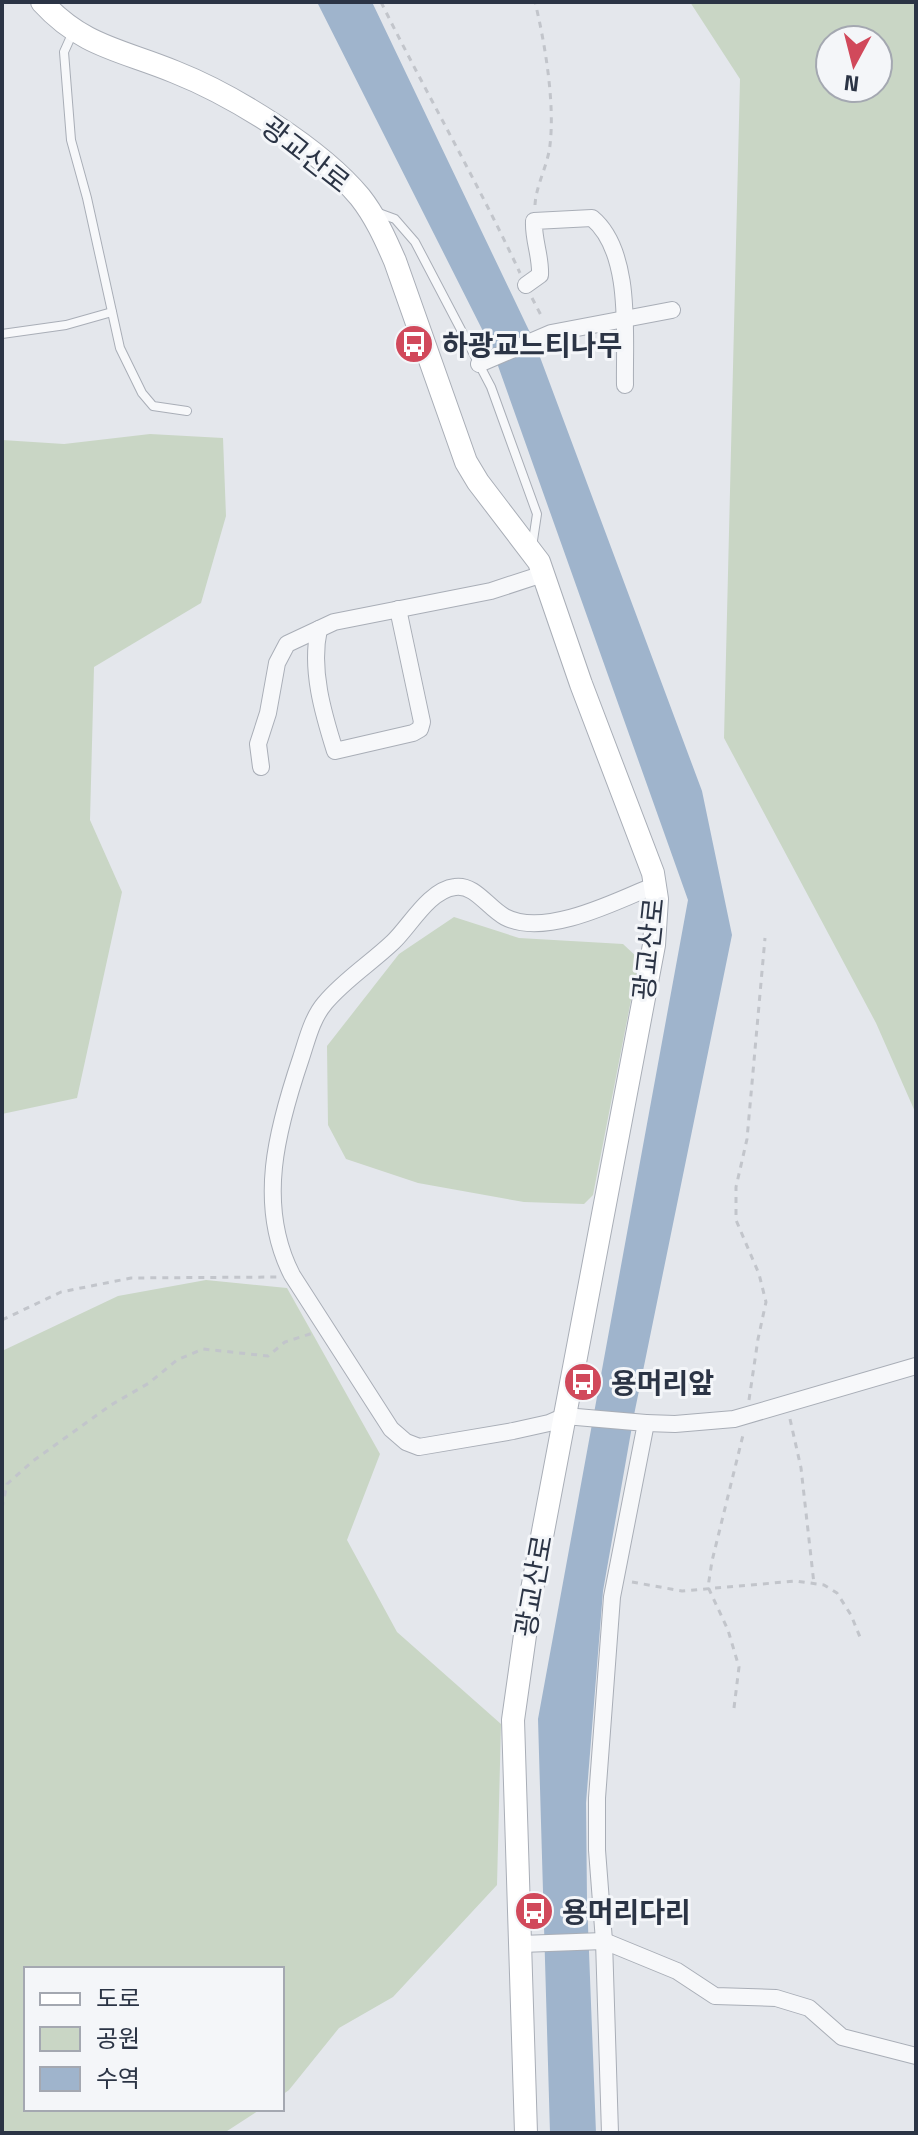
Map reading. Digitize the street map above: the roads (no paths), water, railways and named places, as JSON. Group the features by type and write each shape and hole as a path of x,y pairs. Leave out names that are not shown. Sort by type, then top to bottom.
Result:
{"street":[{"name":"광교산로","path":"42,2 74,31 102,47 175,72 221,93 328,164 369,210 395,261 466,462 539,562 581,684 653,873 657,919 654,945 574,1416 516,1683 513,1756 528,1944 526,2133"},
{"path":"526,285 540,275 534,221 592,218 603,227 614,251 624,296 625,385"},
{"path":"486,362 548,335 672,310"},
{"path":"261,767 258,744 268,713 277,663 287,644 334,622 491,591 543,574"},
{"path":"319,629 317,670 322,711 335,751 420,729 422,722 398,609"},
{"path":"655,885 554,922 523,922 505,918 469,888 452,886 426,903 395,941 324,1004 314,1020 291,1089 273,1163 271,1191 277,1234 292,1275 391,1429 406,1442 419,1447 513,1431 574,1416 675,1424 734,1419 916,1366"},
{"path":"610,2133 597,1798 614,1580 642,1422"},
{"path":"528,1944 602,1941 677,1971 715,1996 776,1998 809,2008 842,2037 916,2056"}],"lane":[{"path":"74,31 64,52 71,140 120,348 142,393 153,406 187,411"},
{"path":"369,210 395,219 415,242 486,362 491,387 537,514 531,551"},
{"path":"2,334 66,325 112,312"}],"water":[{"path":"317,2 372,2 534,341 702,791 732,935 634,1415 603,1591 586,1803 596,2133 550,2133 538,1719 688,900 492,349"}],"place":[{"name":"하광교느티나무","path":"414,344"},
{"name":"용머리앞","path":"583,1382"},
{"name":"용머리다리","path":"534,1911"}]}
